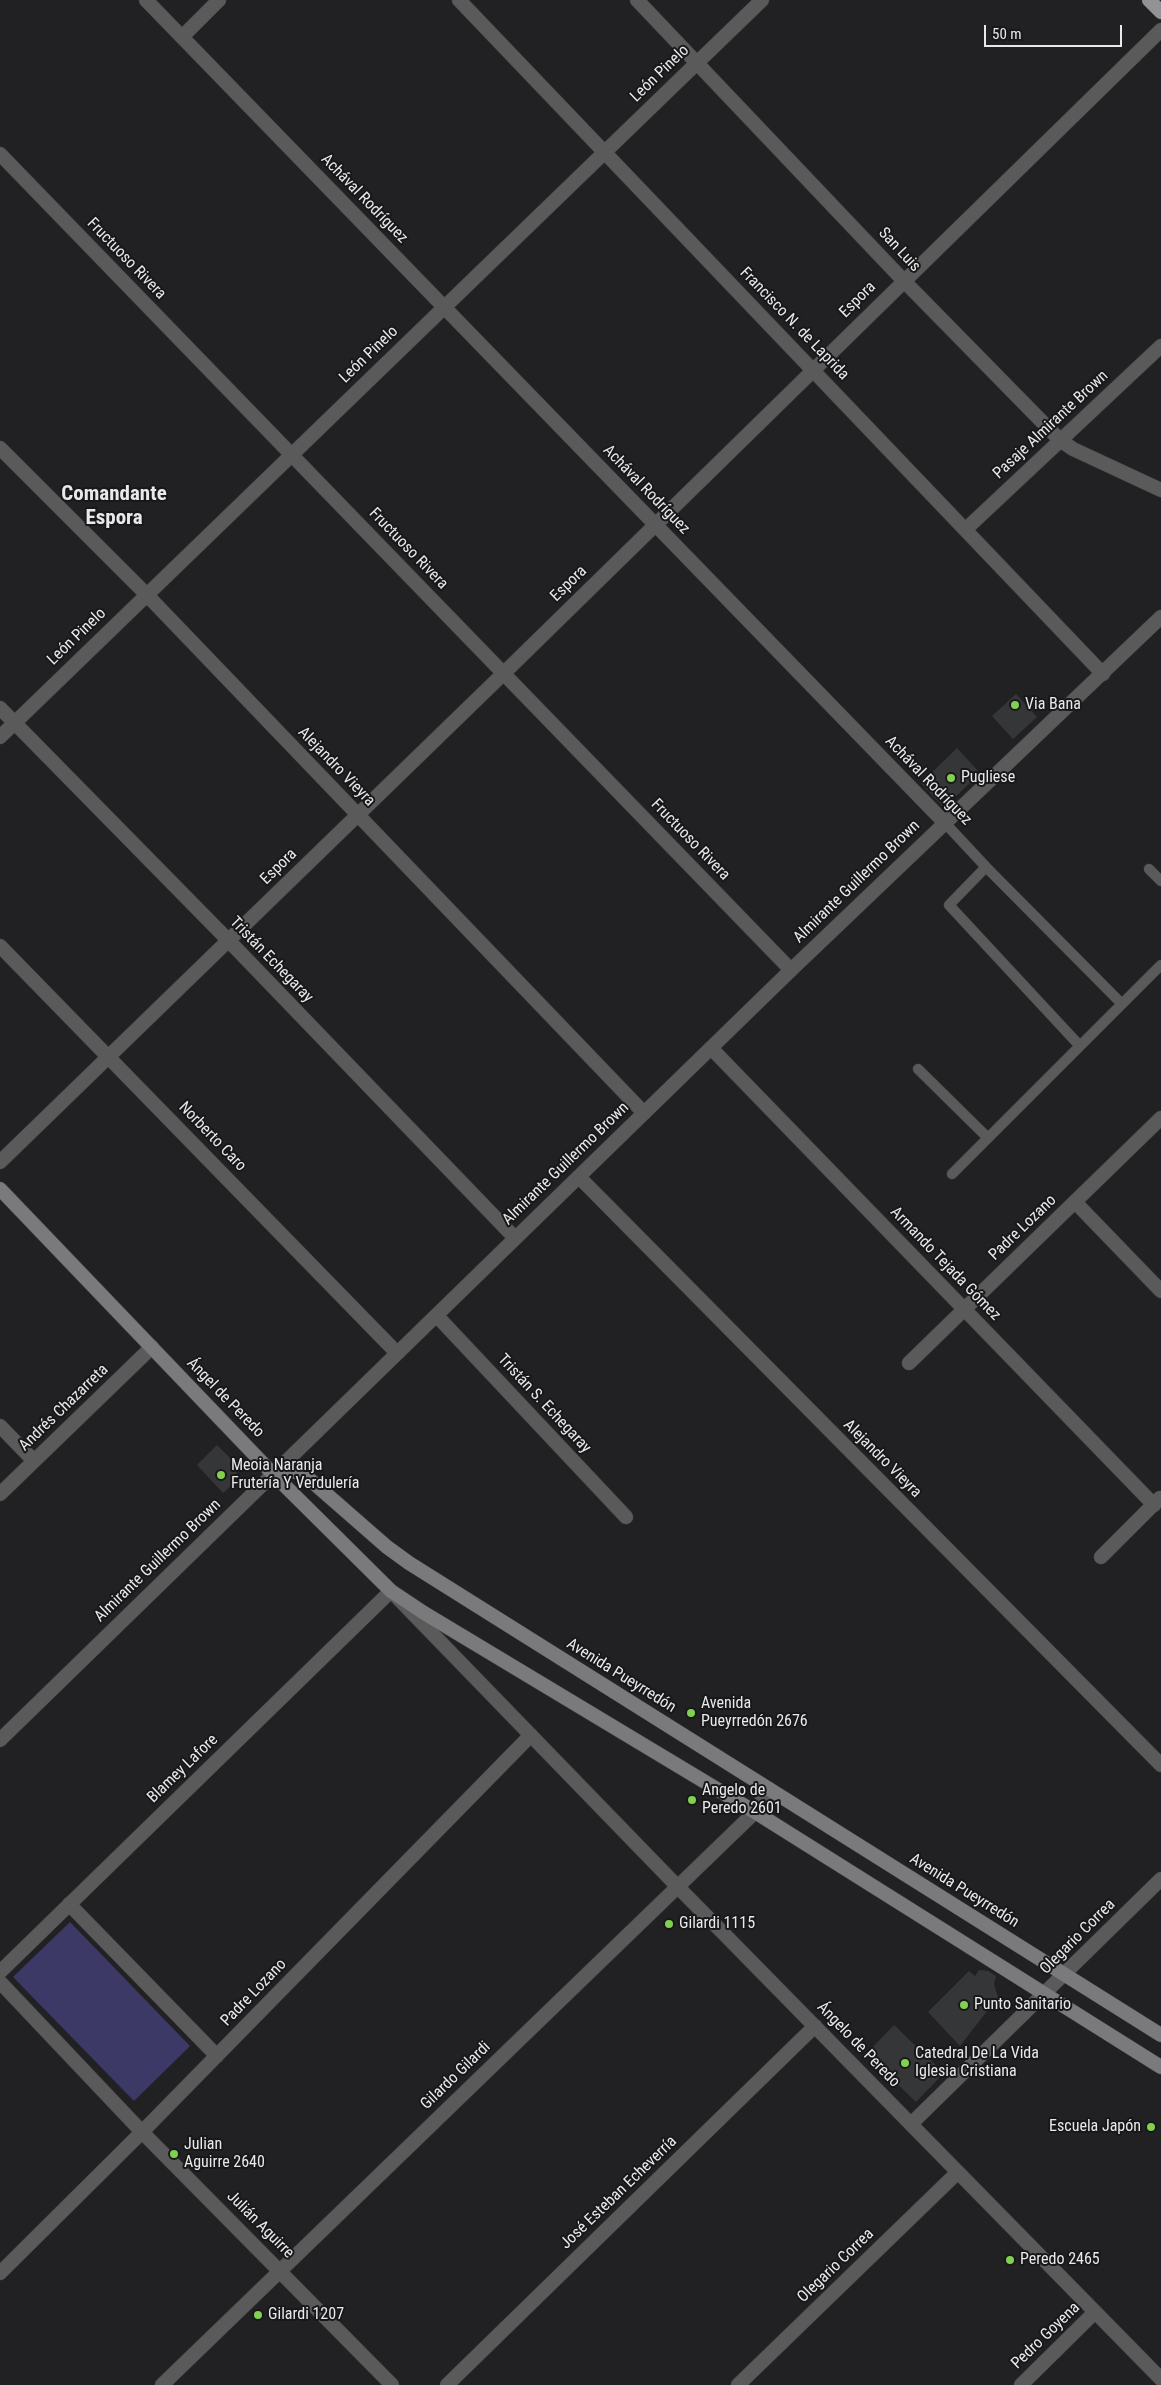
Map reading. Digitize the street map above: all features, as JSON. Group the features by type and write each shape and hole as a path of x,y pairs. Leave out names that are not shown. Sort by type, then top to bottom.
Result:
{"main road":[{"path":"1149,0 1161,12"},
{"name":"Ángel de Peredo","path":"0,1189 273,1474 391,1591"},
{"name":"Avenida Pueyrredón","path":"273,1474 294,1472 308,1478 387,1547 409,1563 1161,2035"},
{"path":"391,1591 424,1614 755,1812 1161,2067"}],"street":[{"name":"Achával Rodríguez","path":"146,0 945,823"},
{"path":"182,36 219,0"},
{"name":"Francisco N. de Laprida","path":"459,0 1103,674"},
{"name":"San Luis","path":"637,0 698,62 903,280 1060,440 1073,449 1161,490"},
{"name":"León Pinelo","path":"0,737 762,0"},
{"name":"Espora","path":"0,1162 656,525 903,280 1161,30"},
{"name":"Fructuoso Rivera","path":"0,154 791,970"},
{"name":"Pasaje Almirante Brown","path":"966,529 1161,346"},
{"name":"Alejandro Vieyra","path":"0,448 146,594 644,1113"},
{"name":"Almirante Guillermo Brown","path":"0,1740 710,1048 1161,617"},
{"name":"Tristán Echegaray","path":"0,708 228,940 515,1238"},
{"name":"Norberto Caro","path":"0,946 397,1353"},
{"name":"Armando Tejada Gómez","path":"710,1048 965,1310 1158,1501"},
{"name":"Padre Lozano","path":"909,1363 1161,1118"},
{"name":"Alejandro Vieyra","path":"579,1177 1161,1765"},
{"path":"1075,1202 1161,1292"},
{"name":"Tristán S. Echegaray","path":"437,1316 626,1517"},
{"name":"Andrés Chazarreta","path":"0,1494 152,1347"},
{"path":"0,1426 34,1461"},
{"path":"1101,1557 1158,1501"},
{"name":"Ángel de Peredo","path":"391,1591 531,1735"},
{"name":"Blamey Lafore","path":"0,1972 391,1591"},
{"name":"Padre Lozano","path":"0,2273 142,2132 531,1735"},
{"name":"Ángelo de Peredo","path":"531,1735 1161,2379"},
{"name":"Gilardo Gilardi","path":"162,2385 755,1812 769,1789"},
{"name":"Olegario Correa","path":"911,2124 1046,1994 1161,1879"},
{"path":"69,1904 217,2056"},
{"name":"Julián Aguirre","path":"0,1982 142,2132 392,2385"},
{"name":"José Esteban Echeverría","path":"447,2385 815,2026"},
{"name":"Olegario Correa","path":"738,2385 958,2172"},
{"name":"Pedro Goyena","path":"1021,2385 1095,2312"}],"lane":[{"name":"Achával Rodríguez","path":"945,823 1121,1003"},
{"path":"986,867 948,906 1079,1045"},
{"path":"1149,869 1161,881"},
{"path":"952,1174 1161,965"},
{"path":"918,1069 988,1138"}],"shaded area":[{"path":"70,1922 190,2046 134,2101 13,1977"}],"building":[{"name":"Via Bana","path":"1016,694 1037,717 1013,739 992,716"},
{"name":"Pugliese","path":"957,748 980,773 944,808 921,783"},
{"name":"Meoia Naranja Frutería Y Verdulería","path":"217,1445 238,1466 234,1483 223,1493 197,1465"},
{"name":"Punto Sanitario","path":"979,1970 988,1971 996,1976 994,1984 998,1997 960,2046 928,2012 969,1971 975,1976"},
{"name":"Catedral De La Vida Iglesia Cristiana","path":"894,2025 944,2073 916,2102 866,2054"}],"place":[{"name":"Via Bana","path":"1015,705"},
{"name":"Pugliese","path":"951,778"},
{"name":"Meoia Naranja Frutería Y Verdulería","path":"221,1475"},
{"name":"Avenida Pueyrredón 2676","path":"691,1713"},
{"name":"Angelo de Peredo 2601","path":"692,1800"},
{"name":"Gilardi 1115","path":"669,1924"},
{"name":"Punto Sanitario","path":"964,2005"},
{"name":"Catedral De La Vida Iglesia Cristiana","path":"905,2063"},
{"name":"Escuela Japón","path":"1151,2127"},
{"name":"Julian Aguirre 2640","path":"174,2154"},
{"name":"Peredo 2465","path":"1010,2260"},
{"name":"Gilardi 1207","path":"258,2315"}],"district":[{"name":"Comandante Espora","path":"114,507"}]}
